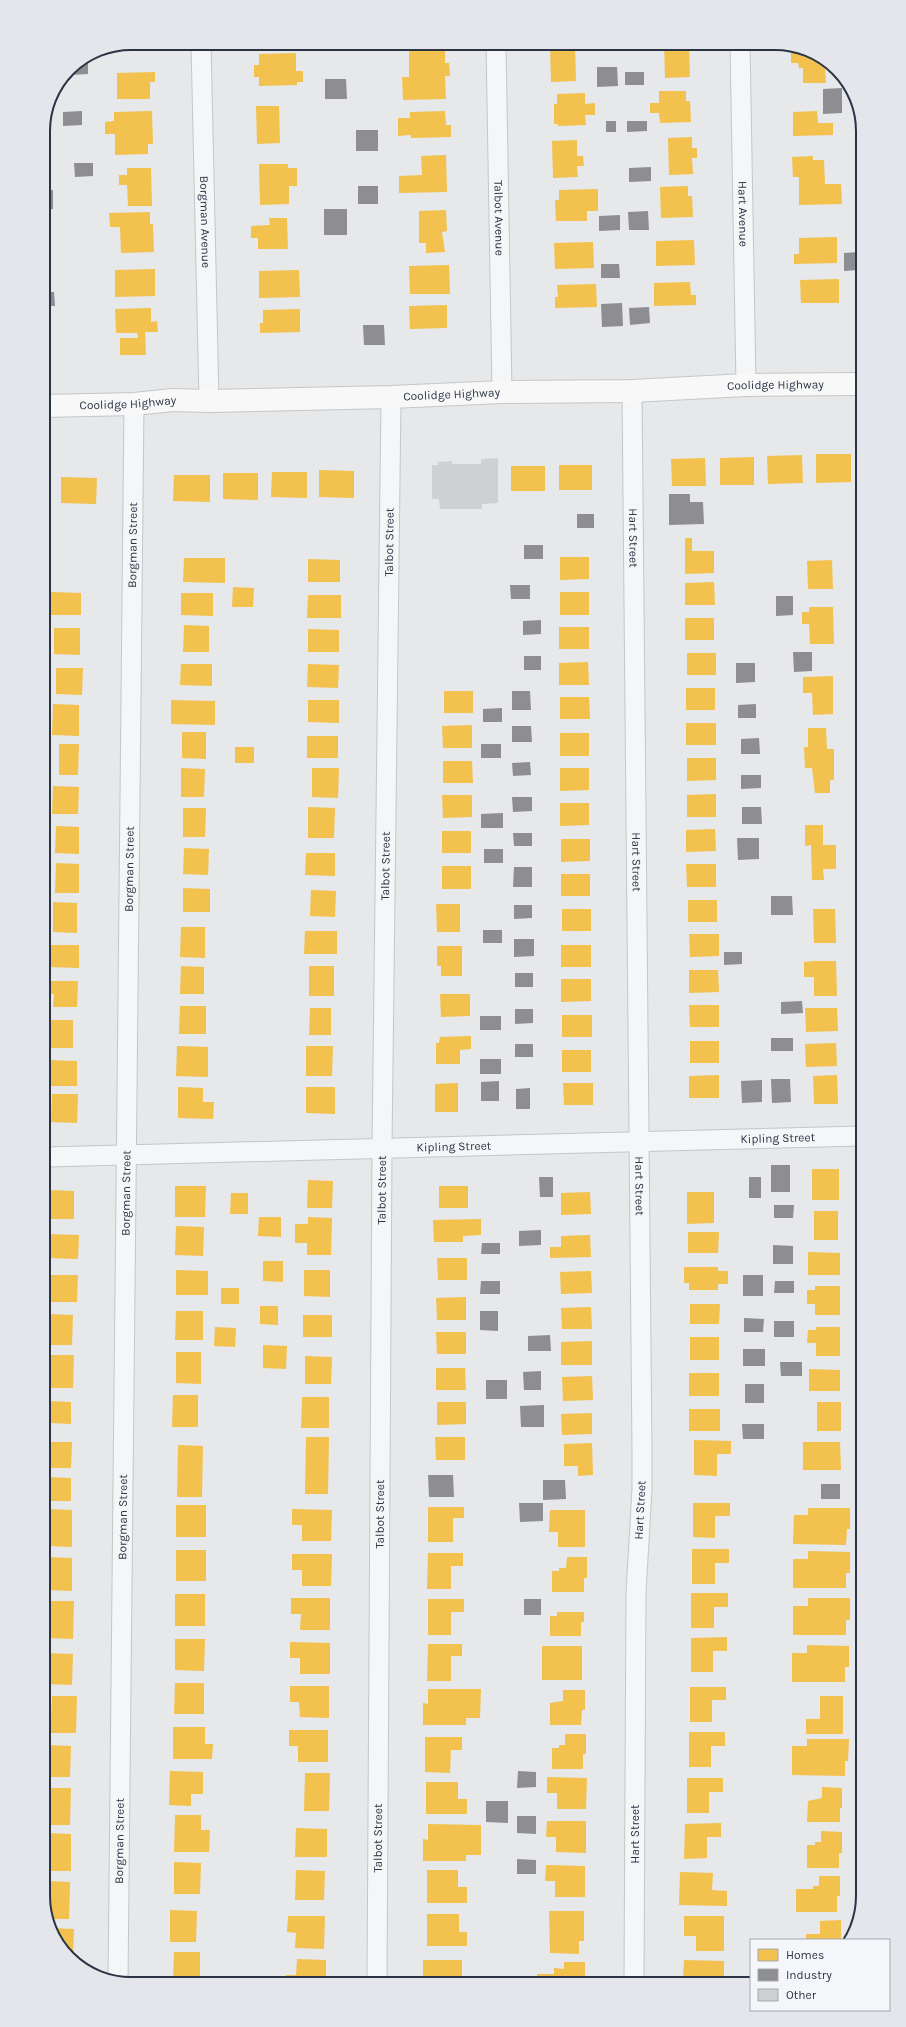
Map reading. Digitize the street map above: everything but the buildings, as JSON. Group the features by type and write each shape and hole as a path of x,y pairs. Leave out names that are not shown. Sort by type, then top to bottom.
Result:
{"main road":[{"name":"Coolidge Highway","path":"50,406 134,404 174,400 209,401 391,397 502,392 632,391 746,385 856,384"}],"street":[{"name":"Borgman Avenue","path":"201,50 209,401"},
{"name":"Talbot Avenue","path":"496,50 502,392"},
{"name":"Hart Avenue","path":"740,50 746,385"},
{"name":"Hart Street","path":"632,391 642,1490 636,1593 634,1977"},
{"name":"Talbot Street","path":"378,1977 382,1148 391,397"},
{"name":"Borgman Street","path":"118,1976 134,404"},
{"name":"Kipling Street","path":"50,1157 856,1136"}]}
